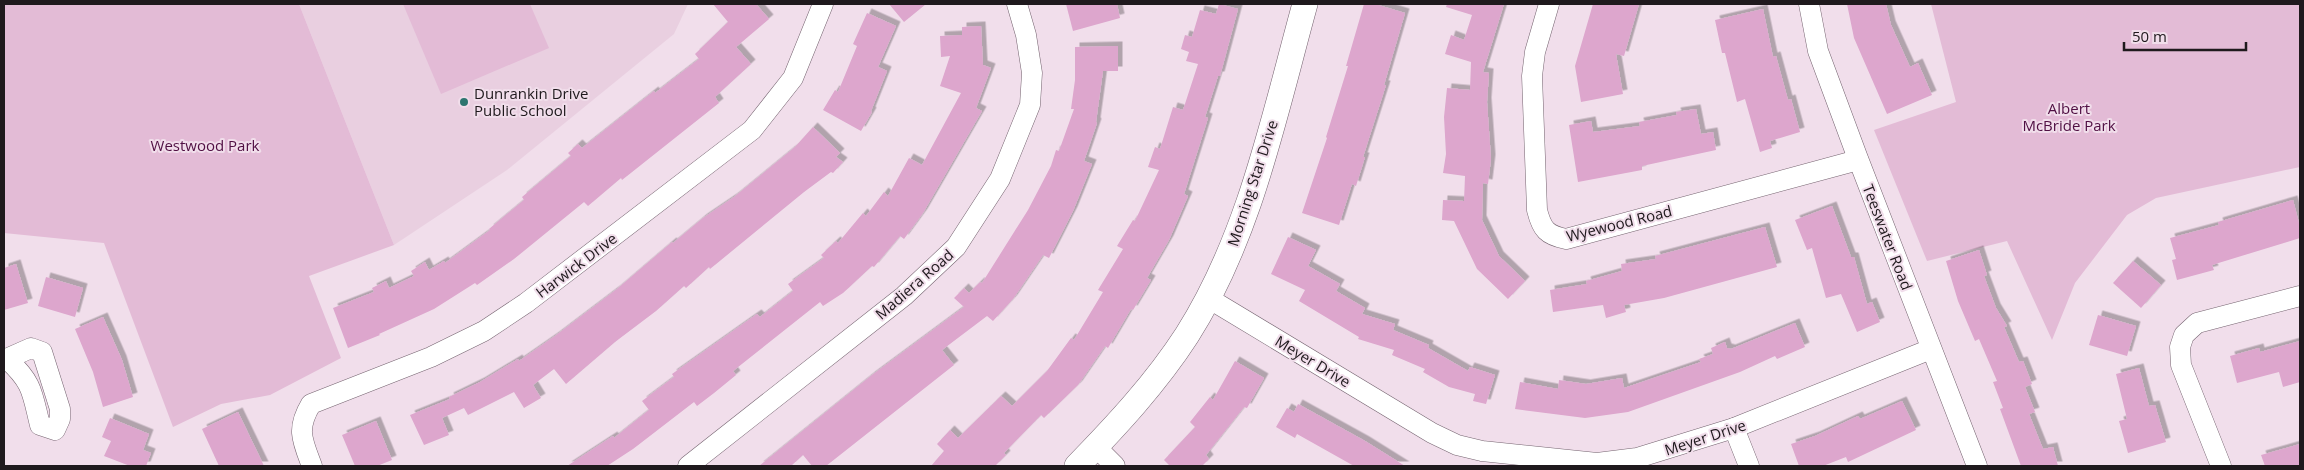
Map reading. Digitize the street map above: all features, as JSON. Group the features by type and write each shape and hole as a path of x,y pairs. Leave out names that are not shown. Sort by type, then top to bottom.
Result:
{"street":[{"name":"Harwick Drive","path":"312,466 302,442 300,428 311,404 431,357 484,331 526,303 752,130 793,78 823,4"},
{"name":"Madiera Road","path":"688,466 904,296 956,247 1000,179 1030,106 1032,73 1026,35 1017,4"},
{"name":"Morning Star Drive","path":"1077,466 1096,447 1154,379 1186,336 1208,298 1230,251 1256,183 1306,4"},
{"name":"Wyewood Road","path":"1549,4 1535,52 1532,76 1537,210 1541,224 1551,236 1566,239 1858,160"},
{"name":"Teeswater Road","path":"1809,4 1818,51 1858,160 1899,262 1930,349 1977,466"},
{"path":"2221,466 2180,365 2180,347 2184,335 2197,323 2300,296"},
{"name":"Meyer Drive","path":"1208,298 1432,433 1457,444 1473,449 1597,463 1637,458 1734,428 1930,349"},
{"path":"1734,428 1749,466"},
{"path":"1096,447 1115,466"}],"shaded area":[{"name":"Dunrankin Drive Public School","path":"299,4 688,4 674,34 507,170 394,245"}],"green space":[{"name":"Westwood Park","path":"4,4 299,4 394,245 309,276 341,358 270,395 221,404 173,427 104,243 4,233"},
{"path":"403,4 530,4 549,48 441,94"},
{"name":"Albert McBride Park","path":"1931,4 2300,4 2300,167 2156,198 2127,215 2075,283 2052,340 2007,241 1927,261 1874,130 1956,102"}],"building":[{"path":"713,4 756,4 769,19 736,47 751,64 715,97 719,103 622,180 621,178 588,206 584,202 514,259 477,285 475,283 434,309 348,348 333,308 374,292 372,288 386,281 389,288 414,276 411,271 425,262 429,270 444,261 445,263 490,230 524,200 522,197 571,156 568,153 578,144 582,148 654,91 655,93 699,59 695,54 728,22"},
{"path":"889,4 926,4 904,22"},
{"path":"1066,4 1117,4 1120,18 1073,31"},
{"path":"1219,4 1238,9 1220,76 1218,76 1205,117 1208,118 1184,194 1188,196 1169,240 1147,278 1151,280 1133,310 1131,309 1108,348 1105,346 1078,385 1044,418 1041,415 1004,453 1006,455 995,466 931,466 944,451 937,444 950,430 958,438 1001,396 1012,406 1047,371 1071,338 1074,340 1103,292 1098,290 1123,249 1117,246 1133,220 1135,221 1159,170 1148,167 1155,147 1160,149 1173,107 1183,110 1198,64 1186,61 1189,52 1181,49 1185,35 1192,37 1200,10 1216,14"},
{"path":"1364,4 1375,4 1405,13 1356,186 1352,184 1339,225 1302,213 1327,138"},
{"path":"1447,4 1504,4 1483,72 1489,73 1487,102 1491,159 1488,184 1483,183 1482,220 1499,256 1525,281 1508,299 1477,269 1454,221 1442,220 1443,200 1464,201 1465,176 1443,173 1446,154 1444,117 1447,88 1470,90 1471,62 1445,54 1451,35 1464,40 1472,15 1446,7"},
{"path":"1593,4 1639,4 1624,56 1616,54 1623,94 1581,102 1575,66"},
{"path":"1847,4 1886,4 1891,25 1910,67 1918,63 1932,95 1887,114 1854,38"},
{"path":"1763,9 1773,57 1776,56 1788,100 1791,99 1800,132 1770,141 1772,148 1760,152 1745,99 1737,102 1725,53 1722,53 1715,20"},
{"path":"867,13 896,26 878,67 887,71 872,112 861,131 823,110 835,90 838,92 857,46 853,44"},
{"path":"981,26 983,65 991,68 976,108 982,111 923,213 904,239 900,236 874,267 872,266 843,293 823,306 820,302 733,371 736,375 697,406 694,402 633,449 607,466 567,466 613,436 614,438 649,410 642,401 674,377 672,374 757,314 760,317 793,291 788,284 824,258 821,255 836,241 838,243 863,213 866,216 884,192 888,196 909,158 922,165 961,93 940,86 950,56 941,57 940,36 962,35 962,27"},
{"path":"1118,46 1118,71 1103,71 1097,123 1084,161 1092,164 1073,211 1049,258 1043,255 1013,299 993,321 987,316 942,350 954,365 826,466 812,466 803,455 791,466 759,466 872,375 964,307 954,298 964,288 969,293 980,282 982,283 1028,210 1051,166 1056,150 1059,151 1074,109 1071,109 1075,80 1075,47"},
{"path":"1696,109 1701,134 1713,132 1716,150 1642,166 1642,170 1578,182 1569,125 1591,121 1593,132 1640,126 1639,122 1677,115 1676,112"},
{"path":"813,127 840,153 836,157 843,162 833,173 831,172 804,192 710,269 709,267 686,288 684,286 566,384 554,369 533,385 541,398 524,408 514,392 468,415 464,408 442,418 449,435 424,445 410,415 450,399 449,397 480,382 518,359 519,361 555,336 617,289 672,242 734,197 795,147"},
{"path":"2293,200 2300,227 2300,238 2212,265 2214,270 2177,280 2172,260 2176,259 2170,238 2219,225 2218,222"},
{"path":"1832,206 1851,257 1854,257 1867,304 1872,302 1880,322 1857,332 1841,294 1826,298 1812,248 1807,250 1795,220"},
{"path":"1765,227 1777,267 1664,298 1624,305 1626,312 1606,318 1603,305 1553,312 1550,290 1587,284 1586,281 1622,271 1621,264 1656,259 1655,256"},
{"path":"1288,237 1316,250 1308,266 1340,284 1336,291 1365,308 1362,314 1395,324 1393,330 1429,345 1428,348 1468,371 1470,367 1495,375 1486,404 1473,401 1475,394 1449,387 1423,372 1425,369 1392,355 1394,350 1358,339 1359,337 1299,301 1305,290 1271,274"},
{"path":"1979,250 1987,275 1984,276 1996,308 2007,326 2004,327 2019,362 2023,361 2032,384 2025,387 2035,412 2029,414 2043,449 2053,447 2058,466 2021,466 2000,409 2003,408 1993,382 1997,381 1979,339 1975,341 1958,301 1946,261"},
{"path":"2133,261 2161,285 2141,308 2113,283"},
{"path":"16,264 28,303 4,310 4,268"},
{"path":"46,277 83,288 75,317 38,306"},
{"path":"2098,315 2136,326 2127,356 2089,345"},
{"path":"103,317 122,360 133,397 103,407 93,372 75,329"},
{"path":"1795,323 1805,347 1777,359 1775,356 1740,372 1628,412 1585,418 1515,409 1520,382 1558,389 1559,380 1586,384 1622,378 1624,388 1701,362 1699,359 1713,354 1711,348 1725,342 1727,348 1731,349"},
{"path":"2300,341 2300,382 2283,387 2279,372 2237,383 2230,356 2259,348 2260,352"},
{"path":"1235,361 1264,378 1247,408 1244,407 1206,455 1209,459 1202,466 1170,466 1164,460 1195,427 1190,422 1210,397 1213,400"},
{"path":"2139,368 2149,406 2155,405 2166,442 2128,453 2119,421 2127,419 2116,374"},
{"path":"1902,401 1916,430 1848,462 1846,457 1823,466 1799,466 1791,444 1815,436 1858,416 1860,419"},
{"path":"1298,404 1365,441 1405,466 1354,466 1297,434 1295,438 1276,427 1287,408 1294,412"},
{"path":"238,412 264,466 219,466 202,429"},
{"path":"110,418 149,434 143,450 151,453 146,466 130,466 104,456 111,441 102,437"},
{"path":"376,421 392,460 377,466 355,466 342,435"},
{"path":"2300,444 2300,466 2265,466 2261,455"}],"place":[{"name":"Dunrankin Drive Public School","path":"464,102"}]}
